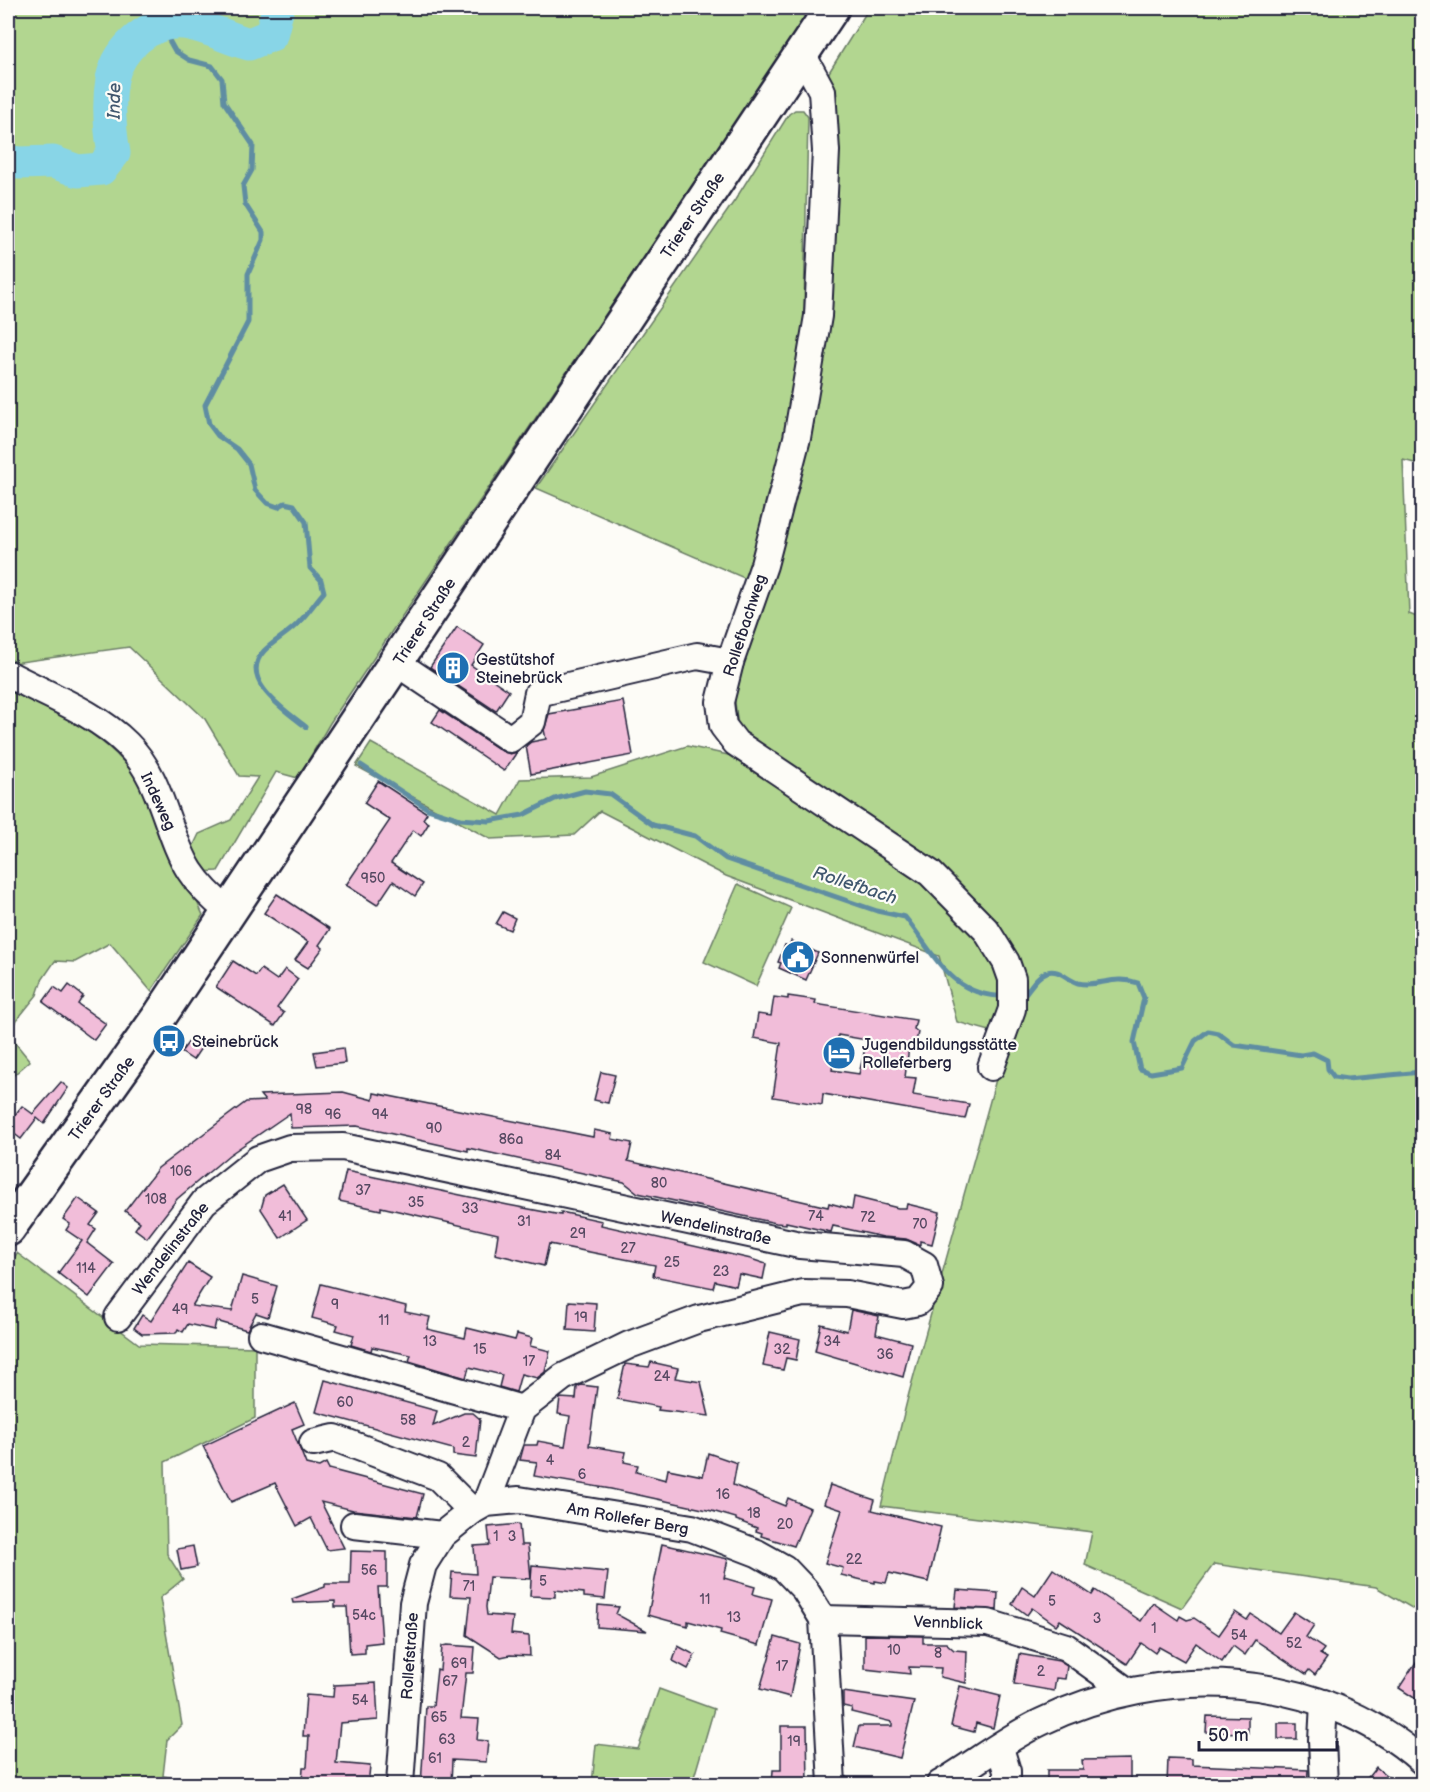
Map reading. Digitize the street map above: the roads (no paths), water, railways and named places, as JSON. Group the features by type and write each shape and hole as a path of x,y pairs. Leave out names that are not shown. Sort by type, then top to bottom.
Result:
{"main road":[{"name":"Trierer Straße","path":"8,1228 161,1014 832,8"}],"street":[{"name":"Rollefbachweg","path":"801,52 822,91 826,151 818,316 797,438 764,565 730,662 720,702 723,726 736,743 930,873 986,930 1006,962 1012,979 1012,1009 991,1067"},
{"path":"397,663 510,739 532,722 538,693 698,656 730,662"},
{"name":"Indeweg","path":"8,674 99,721 128,744 151,777 189,869 207,894 228,911"},
{"name":"Wendelinstraße","path":"118,1317 204,1202 258,1159 290,1149 343,1147 800,1245 904,1254 924,1265 929,1274 930,1287 918,1302 903,1305 847,1294 803,1293 699,1319 629,1345 563,1377 522,1409"},
{"path":"261,1335 522,1409 479,1507 438,1478 335,1438 313,1443"},
{"name":"Am Rollefer Berg","path":"479,1507 519,1500 692,1528 758,1553 784,1568 805,1590 823,1619 832,1785"},
{"name":"Rollefstraße","path":"400,1785 413,1603 423,1565 442,1535 479,1507"},
{"path":"354,1525 442,1535"},
{"name":"Vennblick","path":"823,1619 988,1623 1066,1647 1127,1691"},
{"path":"940,1785 1040,1722 1127,1691 1204,1682 1286,1690 1324,1703 1376,1727 1422,1761"},
{"path":"1324,1703 1322,1740 1324,1785"},
{"path":"1000,1748 1007,1771 1007,1785"}],"waterway":[{"name":"Inde","path":"8,161 53,162 78,171 101,169 114,153 110,116 112,79 121,57 138,38 159,26 183,23 249,44 271,35 278,8"},
{"path":"161,26 175,51 189,60 212,66 222,79 224,102 253,145 252,170 243,186 245,204 263,232 263,240 248,274 248,322 205,405 209,424 218,436 237,449 249,464 255,490 267,503 278,507 285,503 294,505 306,522 310,568 321,580 324,592 296,625 264,651 257,662 256,673 267,694 306,727"},
{"name":"Rollefbach","path":"361,765 428,809 460,819 489,821 523,815 555,799 585,791 610,794 653,825 695,836 726,859 877,911 905,917 936,959 958,982 971,990 987,995 1006,996"},
{"name":"Rollefbach","path":"1018,996 1024,995 1040,976 1051,971 1078,983 1093,984 1114,980 1138,983 1144,998 1134,1042 1140,1069 1151,1073 1182,1068 1195,1041 1208,1031 1218,1033 1234,1045 1301,1055 1313,1053 1327,1060 1328,1069 1334,1077 1347,1079 1422,1072"}],"place":[{"name":"Gestütshof Steinebrück","path":"453,668"},
{"name":"Sonnenwürfel","path":"798,957"},
{"name":"Steinebrück","path":"169,1041"},
{"name":"Jugendbildungsstätte Rolleferberg","path":"839,1053"}]}
